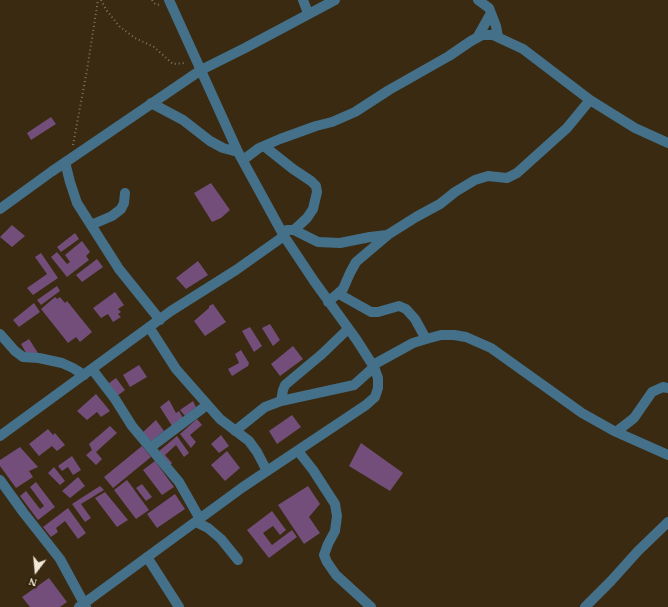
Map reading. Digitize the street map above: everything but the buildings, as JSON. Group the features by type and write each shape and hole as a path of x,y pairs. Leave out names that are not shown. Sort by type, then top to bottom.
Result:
{"street":[{"path":"0,480 60,559 83,606 198,520 267,471 366,406 375,397 378,388 378,378 374,366 328,302 283,233 241,156 169,0"},
{"path":"303,0 308,14"},
{"path":"0,209 68,160 200,70 335,0"},
{"path":"478,0 489,8 496,26 498,37"},
{"path":"477,38 491,13"},
{"path":"151,103 183,120 210,141 241,156 355,112 477,38 493,35 523,49 590,100 635,128 668,143"},
{"path":"328,302 343,290 356,262 387,235 440,204 455,192 475,180 488,176 507,178 517,174 567,128 590,100"},
{"path":"0,436 149,327 236,270 283,233 294,230 307,218 313,209 317,192 316,186 311,180 293,169 264,146"},
{"path":"68,160 77,203 119,269 160,320"},
{"path":"90,225 112,216 121,209 124,203 125,193"},
{"path":"294,230 318,242 340,243 387,235"},
{"path":"339,294 371,312 378,312 399,306 406,309 415,319 426,339"},
{"path":"149,327 176,369 220,419 249,441 257,452 267,471"},
{"path":"281,400 283,390 286,386 348,329"},
{"path":"0,334 15,351 23,356 62,363 88,372 115,399 132,426 179,482 198,520 221,539 238,560"},
{"path":"235,431 265,407 281,400 354,385 374,366 413,343 441,335 454,335 466,337 492,348 582,413 616,432 668,455"},
{"path":"616,432 634,418 652,392 663,387 668,388"},
{"path":"151,447 207,405"},
{"path":"298,451 313,470 335,504 337,516 335,531 324,555 327,562 341,579 371,607"},
{"path":"585,607 638,551 668,522"},
{"path":"147,557 179,607"},
{"path":"168,607 171,593"}],"path":[{"path":"68,160 98,0"},
{"path":"101,0 107,11 120,27 136,38 154,47 171,62 183,64 196,60"}]}
